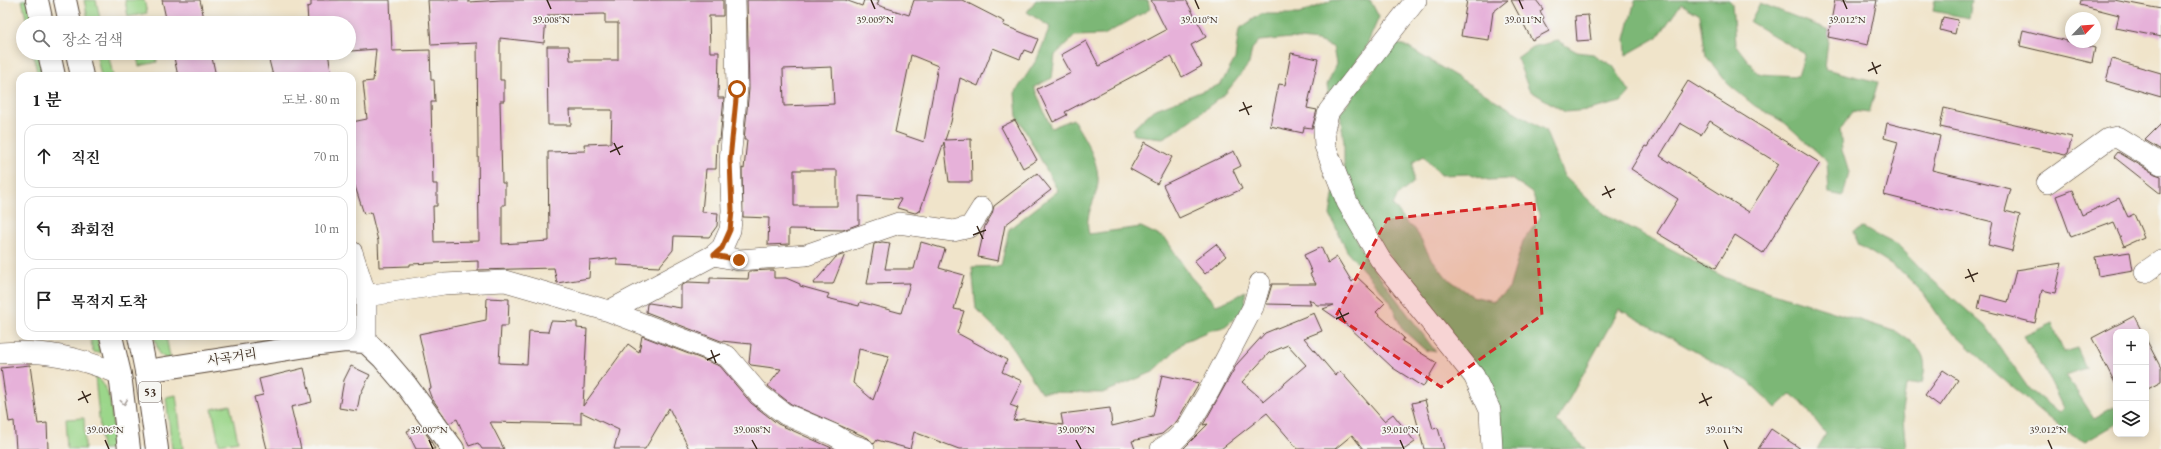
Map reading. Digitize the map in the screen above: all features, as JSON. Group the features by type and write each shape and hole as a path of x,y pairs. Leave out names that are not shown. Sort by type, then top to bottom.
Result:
{"street":[{"path":"37,0 40,16"},
{"path":"65,0 68,16"},
{"path":"609,311 714,255 722,248 730,230 730,160 737,89 735,0"},
{"path":"1416,0 1329,111 1324,129 1324,146 1347,202 1380,259 1474,376 1490,410 1492,449"},
{"path":"51,60 53,72"},
{"path":"78,60 81,72"},
{"path":"2047,184 2108,140 2117,137 2161,164"},
{"path":"714,255 739,260 806,254 899,223 953,231 970,227 982,208"},
{"path":"356,265 366,296 366,342 384,358 406,385 453,449"},
{"path":"366,296 444,284 506,281 609,311 727,356 760,396 785,414 834,435 849,444 864,449"},
{"path":"1161,449 1174,441 1187,428 1209,391 1253,307 1260,283"},
{"name":"53","path":"113,340 120,374 130,449"},
{"name":"53","path":"140,340 146,371 157,449"},
{"name":"사곡거리","path":"146,371 320,344 345,341 366,342"},
{"path":"0,353 53,354 78,358 120,374"}],"highlighted area":[{"path":"1534,203 1542,315 1441,387 1336,316 1387,219"}],"green space":[{"path":"22,0 28,0 32,16 25,16"},
{"path":"84,0 96,0 99,16 87,16"},
{"path":"125,0 144,0 147,13 128,16"},
{"path":"1036,0 1148,0 1150,9 1104,35 1075,36 1055,55 1052,78 1034,87 1051,128 1073,119 1095,162 1098,185 1089,212 1089,234 1141,227 1166,239 1190,276 1216,305 1232,299 1245,291 1246,309 1224,327 1211,330 1185,341 1153,372 1103,393 1041,392 1008,341 976,309 972,267 1001,266 1009,229 1058,191 1017,116 1015,93 1037,59 1050,27 1027,12"},
{"path":"1333,0 1370,0 1379,17 1364,52 1329,97 1327,85 1336,64 1333,47 1318,41 1291,38 1259,41 1252,49 1249,64 1225,94 1177,130 1163,138 1134,135 1133,129 1153,110 1221,84 1235,59 1239,29 1261,14 1299,14"},
{"path":"1635,0 1729,0 1732,3 1735,44 1758,74 1798,76 1805,54 1750,22 1760,3 1829,30 1825,69 1878,82 1869,113 1853,111 1840,130 1842,150 1849,173 1843,196 1829,193 1827,161 1785,123 1755,106 1728,84 1706,56 1700,15 1681,4 1658,37 1626,55 1625,39"},
{"path":"1935,0 1972,0 1969,18 1933,11"},
{"path":"1558,41 1577,52 1593,54 1613,66 1630,92 1621,102 1589,110 1565,112 1529,90 1517,58 1532,47"},
{"path":"1394,44 1404,45 1545,130 1564,176 1601,212 1726,278 1897,332 1917,347 1921,352 1925,365 1922,383 1906,386 1902,411 1906,449 1817,449 1826,434 1802,403 1791,394 1776,408 1748,381 1619,309 1557,421 1586,449 1500,449 1498,412 1372,232 1350,194 1344,165 1344,142 1340,113","holes":["1424,156 1441,175 1471,174 1488,180 1512,179 1533,194 1540,218 1523,241 1509,289 1494,301 1472,296 1447,278 1429,255 1415,229 1408,225 1393,205 1398,195 1413,183 1413,162"]},
{"path":"35,60 42,60 44,72 37,72"},
{"path":"98,60 110,60 112,72 100,72"},
{"path":"138,60 157,60 157,62 139,66"},
{"path":"1334,190 1365,257 1436,352 1425,350 1402,329 1390,301 1347,251 1330,215"},
{"path":"1863,228 1899,246 1929,277 1985,326 2029,389 2059,413 2063,408 2046,373 2024,336 2052,323 2064,352 2077,348 2086,368 2066,375 2094,418 2113,408 2113,426 2085,442 2064,430 1998,375 1944,324 1924,294 1902,272 1859,245 1853,232"},
{"path":"91,340 98,340 100,353 93,352"},
{"path":"155,340 167,340 171,362 159,354"},
{"path":"95,376 106,390 109,399 114,449 102,449"},
{"path":"176,395 183,449 172,449 166,397"},
{"path":"230,405 238,441 219,444 212,409"},
{"path":"84,418 85,449 68,449 66,419"}],"building":[{"path":"162,0 200,0 203,16 165,16"},
{"path":"311,0 390,0 392,51 430,50 431,80 434,80 435,102 431,102 433,184 437,184 437,206 433,206 434,242 479,241 477,43 431,45 428,0 468,0 468,2 501,0 723,0 723,16 709,16 710,52 719,52 718,98 724,98 720,140 717,140 716,169 706,169 702,212 718,213 717,226 709,237 674,236 673,250 659,267 617,265 617,258 590,261 589,278 557,283 554,268 478,270 478,261 379,267 378,241 371,212 364,214 356,189 356,121 367,119 363,82 373,81 376,49 356,51 356,16 308,16 307,7 311,6","holes":["605,14 605,23 618,23 618,60 570,60 569,46 547,46 548,125 571,125 570,110 612,110 611,143 584,144 585,151 548,152 549,241 502,244 502,205 505,205 505,183 502,183 500,101 504,101 504,80 500,80 500,38 544,43 546,18 548,18 548,15"]},
{"path":"747,0 845,0 862,6 864,0 879,0 877,5 909,15 914,0 962,0 1005,22 1003,25 1038,39 1032,53 1024,50 1020,59 993,48 978,86 960,78 951,122 945,140 971,139 972,182 949,182 944,142 920,211 915,213 897,208 901,199 859,196 859,224 843,230 789,229 789,244 768,245 769,218 743,217 742,168 744,169 747,140 744,140 749,89","holes":["911,55 938,66 924,142 895,132","832,67 834,104 784,106 783,69","794,170 837,170 837,206 794,206"]},
{"path":"1151,0 1186,0 1206,37 1191,45 1202,66 1182,77 1171,56 1065,112 1067,115 1053,122 1037,89 1071,73 1061,55 1086,41 1099,66 1166,30"},
{"path":"1467,0 1508,0 1493,12 1489,40 1461,36"},
{"path":"1511,0 1536,0 1543,9 1540,11 1544,18 1542,19 1549,31 1532,40"},
{"path":"1835,0 1877,0 1868,45 1828,37"},
{"path":"2081,0 2114,0 2161,9 2161,37 2116,28 2119,15 2080,5"},
{"path":"1588,15 1591,40 1577,41 1575,16"},
{"path":"1943,17 1958,20 1955,34 1940,30"},
{"path":"2023,30 2065,40 2065,48 2095,48 2092,63 2020,46"},
{"path":"1291,53 1318,59 1307,108 1317,110 1312,128 1304,127 1303,133 1270,126 1279,84 1285,85"},
{"path":"2112,59 2161,73 2161,97 2106,81"},
{"path":"175,60 213,60 215,72 177,72"},
{"path":"269,60 329,60 331,72 272,72"},
{"path":"1688,81 1820,163 1763,253 1735,235 1716,268 1657,233 1678,199 1631,169 1645,146 1647,147","holes":["1710,121 1779,164 1749,212 1660,156 1680,123 1701,135"]},
{"path":"1944,108 2072,137 2068,153 2065,155 1940,127"},
{"path":"1015,120 1037,160 1023,168 1001,127"},
{"path":"1887,123 1940,136 1932,170 2011,189 2005,211 2020,215 2012,251 1988,245 1993,222 1884,195 1898,142 1884,138"},
{"path":"2161,124 2161,150 2145,140"},
{"path":"1145,142 1172,157 1157,184 1130,169"},
{"path":"1234,151 1241,166 1233,170 1242,189 1179,218 1163,185"},
{"path":"2118,152 2161,176 2161,194 2114,157"},
{"path":"1037,173 1051,190 1005,225 998,261 978,257 985,226 992,214 994,206"},
{"path":"2072,190 2082,215 2119,198 2128,217 2134,214 2144,237 2124,246 2114,223 2109,225 2109,223 2071,237 2056,196"},
{"path":"882,242 890,243 885,269 914,269 921,242 945,249 939,268 964,275 954,309 964,311 957,333 1007,360 1002,372 1022,381 1010,405 1018,408 1013,421 1023,419 1063,425 1061,414 1110,408 1112,426 1153,416 1162,375 1199,383 1177,421 1162,434 1132,441 1135,449 959,449 914,432 910,449 877,440 874,444 868,438 791,404 768,386 781,369 751,365 749,363 751,344 721,341 646,312 647,304 649,303 681,308 681,286 688,282 710,283 710,278 748,279 749,271 774,270 774,278 786,278 800,284 800,286 829,294 827,298 859,306 860,302 901,313 910,283 867,284 874,244","holes":["859,349 889,356 873,400 853,383"]},
{"path":"1216,244 1226,256 1205,274 1194,261"},
{"path":"1321,247 1328,263 1337,257 1352,282 1357,277 1385,303 1376,312 1404,338 1402,341 1437,363 1423,387 1393,368 1348,326 1323,309 1334,305 1317,305 1309,299 1311,305 1266,304 1272,284 1316,284 1310,274 1312,273 1304,255"},
{"path":"2130,252 2133,270 2098,276 2095,257"},
{"path":"845,254 833,284 813,284 836,257"},
{"path":"2062,263 2055,293 2042,290 2035,323 1978,309 1981,295 2008,302 2016,270"},
{"path":"487,298 509,299 508,326 501,326 499,363 527,364 529,331 548,332 551,321 577,322 577,328 587,329 583,406 628,344 639,352 642,336 720,366 751,403 778,424 834,449 689,449 669,408 645,449 614,449 619,430 581,412 581,424 490,422 504,449 482,449 478,443 469,446 457,419 449,423 431,397 428,389 431,388 419,334 486,320"},
{"path":"1314,313 1322,331 1304,338 1335,375 1340,371 1384,421 1393,414 1415,442 1405,449 1363,449 1352,435 1335,449 1298,449 1267,413 1221,449 1183,449 1208,424 1203,425 1237,364 1265,333","holes":["1288,345 1306,365 1264,401 1242,382 1269,353"]},
{"path":"2134,316 2140,329 2113,329 2113,379 2092,338"},
{"path":"2149,345 2161,368 2161,382 2149,388"},
{"path":"30,365 38,424 47,423 48,449 16,449 14,421 9,422 1,368"},
{"path":"351,366 370,375 360,395 357,411 339,408 344,380"},
{"path":"304,368 312,402 291,407 301,449 267,449 254,397 263,395 259,379"},
{"path":"1943,370 1958,380 1940,406 1925,395"},
{"path":"1425,400 1433,429 1438,428 1444,449 1424,449 1412,403"},
{"path":"420,425 435,449 416,449 407,431"},
{"path":"1771,429 1801,449 1758,449"}],"route":[{"path":"737,89 730,160 732,211 730,230 722,248 714,255 739,260"}]}
